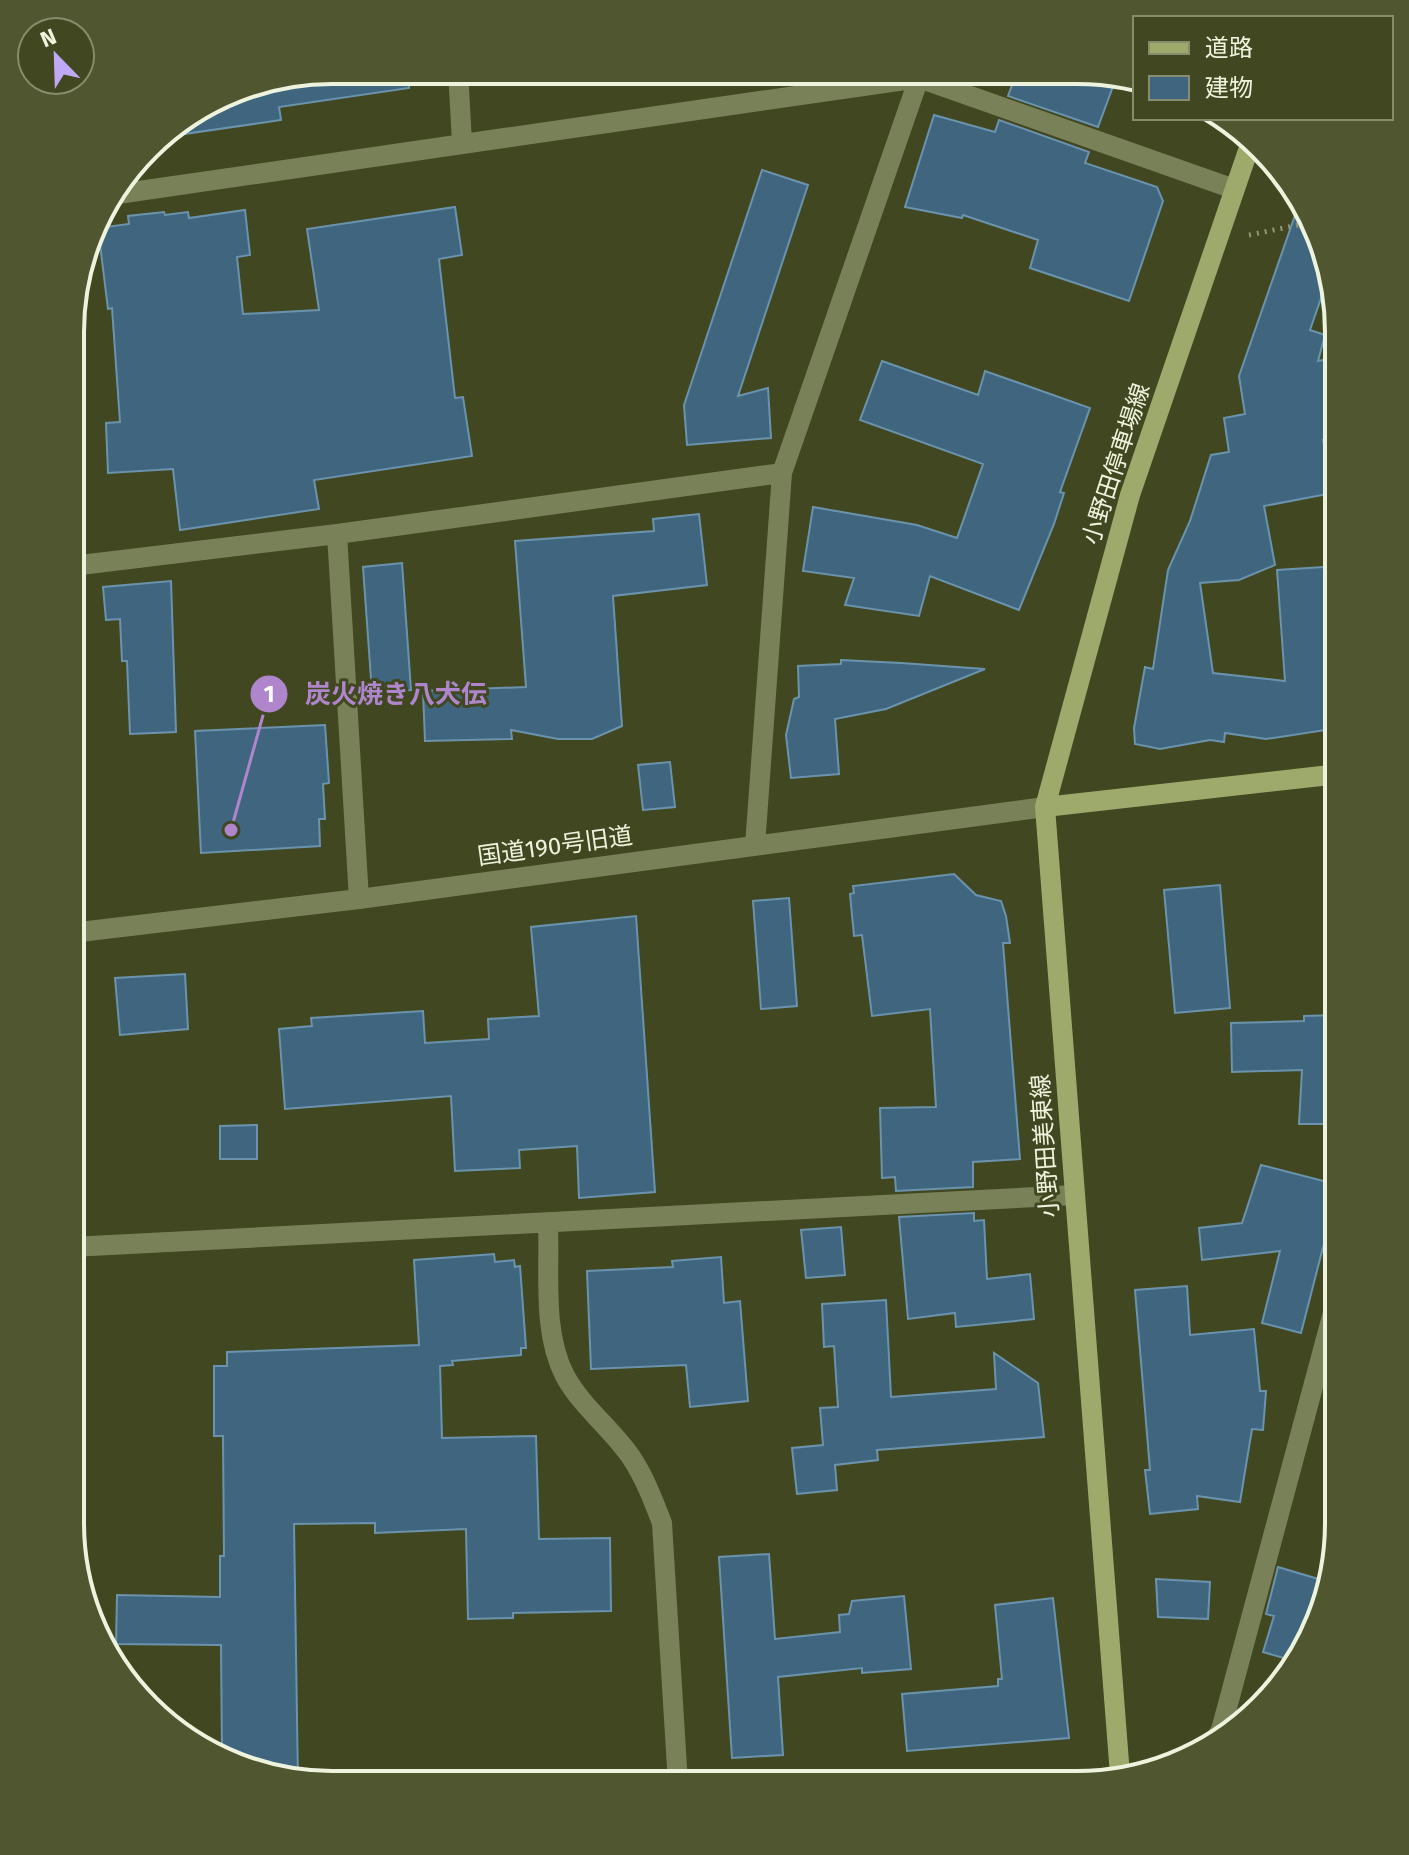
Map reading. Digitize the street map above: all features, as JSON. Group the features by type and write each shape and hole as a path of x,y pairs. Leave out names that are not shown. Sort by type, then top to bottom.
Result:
{"main road":[{"name":"小野田停車場線","path":"1045,807 1130,495 1247,153"},
{"path":"1045,807 1325,776"},
{"name":"小野田美東線","path":"1045,807 1119,1767"}],"street":[{"path":"459,84 462,143"},
{"path":"127,193 859,84"},
{"path":"755,846 782,473 917,84"},
{"path":"945,84 1234,189"},
{"path":"84,565 337,534 782,473"},
{"path":"337,534 359,899"},
{"name":"国道190号旧道","path":"84,931 359,899 1045,807"},
{"path":"84,1246 548,1225 1075,1195"},
{"path":"548,1225 552,1339 565,1376 598,1421 629,1454 648,1485 662,1523 677,1771"},
{"path":"1223,1723 1324,1345"}],"path":[{"path":"1217,241 1300,225"}],"building":[{"path":"332,84 409,84 409,88 279,107 281,120 182,134 208,117 268,92"},
{"path":"1012,84 1113,87 1098,127 1008,96"},
{"path":"934,115 995,132 999,120 1089,152 1085,163 1157,187 1163,201 1129,301 1030,268 1038,240 963,215 962,218 905,207"},
{"path":"762,170 808,185 738,396 768,388 771,438 687,445 684,405"},
{"path":"455,207 462,255 439,259 455,398 463,397 472,456 314,480 319,509 180,530 173,469 108,473 106,423 120,422 112,308 108,309 100,244 103,237 108,227 129,224 128,216 188,212 189,218 245,210 250,255 237,257 243,314 319,310 307,229"},
{"path":"1295,215 1312,252 1322,295 1310,330 1325,335 1318,361 1325,360 1325,495 1264,506 1275,565 1239,580 1200,583 1213,673 1285,681 1277,570 1325,567 1325,730 1266,739 1225,733 1224,742 1210,740 1160,749 1135,744 1134,728 1145,667 1153,669 1168,570 1190,521 1211,455 1229,452 1224,418 1245,414 1239,376"},
{"path":"882,361 978,395 985,371 1090,408 1060,492 1064,493 1054,524 1019,610 930,576 919,616 845,605 854,578 803,571 813,507 917,525 957,538 983,464 860,420"},
{"path":"699,514 707,585 613,596 622,726 592,739 558,739 511,730 512,739 425,741 423,691 526,687 515,541 654,531 653,519"},
{"path":"402,563 411,690 372,693 363,567"},
{"path":"171,581 176,732 130,734 127,661 122,661 120,619 106,620 103,587"},
{"path":"841,660 985,669 886,709 835,719 839,774 791,778 786,735 794,699 799,697 798,666 841,664"},
{"path":"325,725 329,783 323,784 325,819 319,819 320,846 201,853 195,731"},
{"path":"670,762 675,807 643,810 638,765"},
{"path":"954,874 976,895 1001,901 1006,916 1010,943 1003,943 1020,1159 973,1162 973,1187 896,1191 895,1177 882,1178 880,1108 936,1107 930,1009 872,1016 862,935 854,936 850,894 854,893 853,886"},
{"path":"1220,885 1230,1008 1175,1013 1164,890"},
{"path":"789,898 797,1006 761,1009 753,901"},
{"path":"636,916 655,1192 579,1198 577,1146 519,1150 520,1168 455,1171 451,1096 285,1109 279,1029 312,1026 311,1018 423,1011 425,1043 489,1039 488,1019 539,1016 531,927"},
{"path":"185,974 188,1029 120,1035 115,978"},
{"path":"1324,1015 1324,1124 1299,1124 1302,1070 1232,1072 1231,1023 1304,1021 1304,1016"},
{"path":"257,1125 257,1159 220,1159 220,1126"},
{"path":"1261,1165 1324,1181 1324,1242 1301,1333 1262,1323 1280,1251 1202,1260 1199,1228 1242,1223"},
{"path":"974,1213 974,1221 984,1220 987,1279 1030,1274 1034,1319 956,1327 955,1313 908,1319 899,1217"},
{"path":"841,1227 845,1275 806,1278 801,1230"},
{"path":"494,1254 495,1262 514,1260 515,1267 520,1266 526,1348 521,1348 521,1355 452,1361 453,1365 440,1366 442,1438 536,1436 539,1539 610,1538 611,1611 513,1613 513,1618 468,1619 466,1529 375,1533 375,1523 294,1524 298,1769 268,1763 222,1745 221,1645 116,1644 117,1595 220,1597 220,1556 224,1556 223,1436 214,1436 214,1366 227,1366 227,1352 419,1345 414,1260"},
{"path":"721,1257 724,1303 740,1301 748,1401 690,1407 686,1365 591,1369 587,1271 673,1267 672,1261"},
{"path":"1187,1286 1190,1335 1254,1329 1260,1391 1266,1391 1263,1430 1252,1429 1240,1502 1197,1496 1198,1509 1150,1514 1145,1470 1150,1470 1135,1290"},
{"path":"886,1300 891,1397 996,1389 994,1353 1038,1383 1044,1437 877,1450 878,1460 835,1465 837,1490 797,1494 792,1448 823,1445 820,1408 838,1407 834,1346 824,1347 822,1304"},
{"path":"769,1554 775,1639 840,1632 839,1615 849,1614 852,1601 904,1596 911,1669 862,1673 862,1668 778,1677 783,1755 732,1758 719,1557"},
{"path":"1278,1567 1318,1579 1312,1603 1285,1658 1263,1652 1274,1616 1266,1614"},
{"path":"1156,1579 1210,1582 1208,1619 1158,1617"},
{"path":"1053,1598 1069,1738 907,1751 902,1694 998,1686 998,1679 1002,1679 995,1605"}],"place":[{"name":"炭火焼き八犬伝","path":"231,830"}]}
